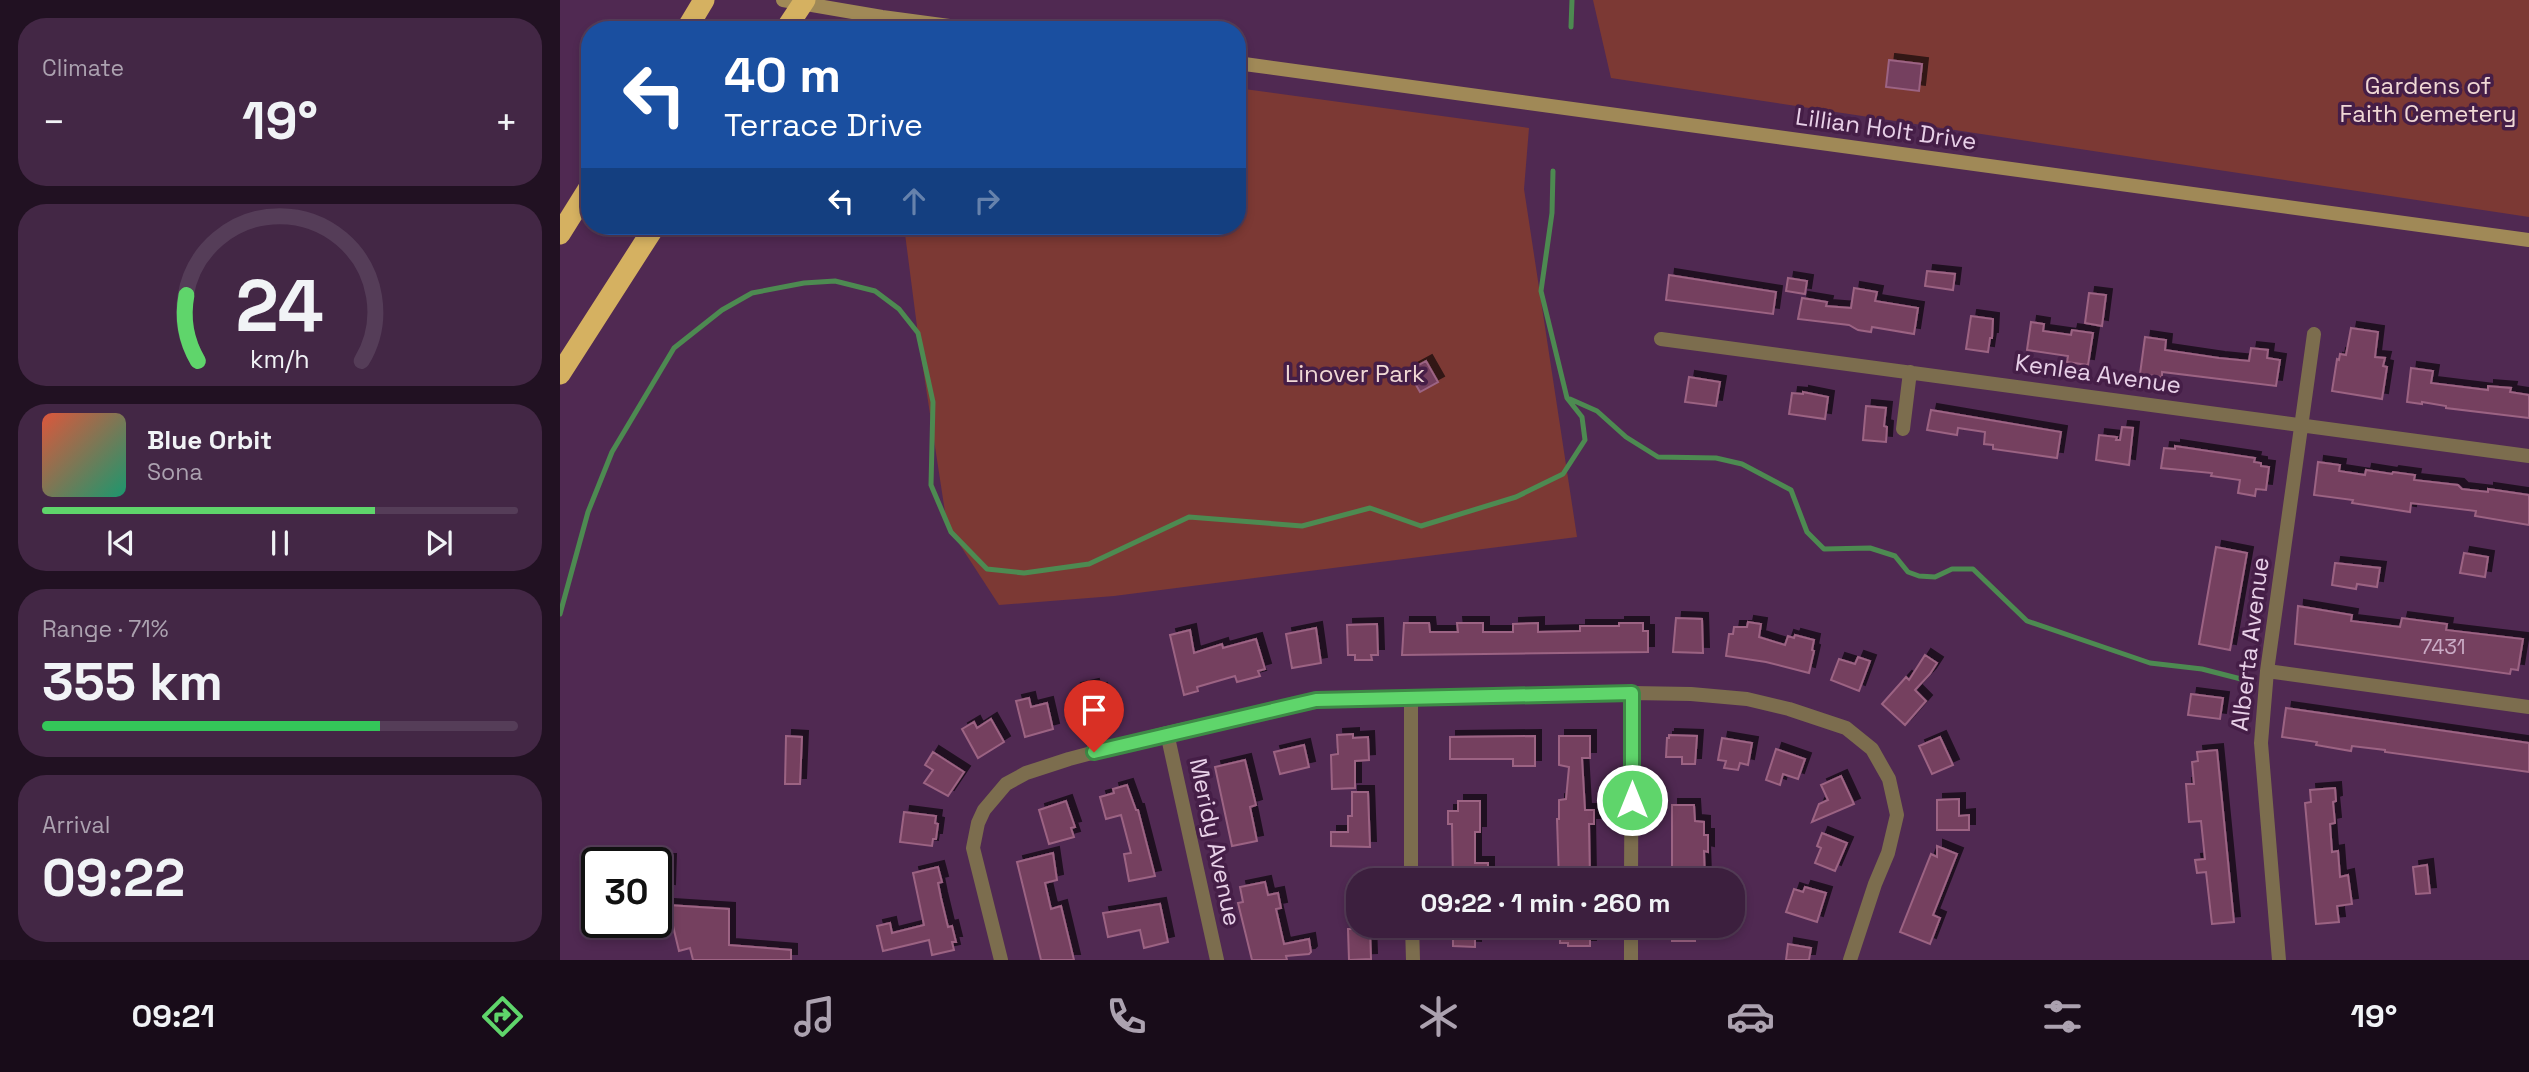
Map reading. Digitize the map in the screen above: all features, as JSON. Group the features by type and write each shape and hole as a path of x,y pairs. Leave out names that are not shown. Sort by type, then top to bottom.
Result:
{"highway":[{"path":"691,21 704,0"},
{"path":"791,21 805,0"},
{"path":"560,234 581,200"},
{"path":"560,374 649,235"}],"main road":[{"path":"783,0 912,21"},
{"name":"Lillian Holt Drive","path":"1246,64 2529,240"}],"street":[{"name":"Alberta Avenue","path":"2279,960 2261,743 2267,671 2314,334"},
{"name":"Kenlea Avenue","path":"1661,339 2529,456"},
{"path":"1903,429 1910,372"},
{"path":"2267,671 2529,708"},
{"path":"1631,868 1632,693"},
{"path":"1001,960 973,848 978,823 992,799 1006,784 1026,773 1167,733 1316,700 1632,693 1746,699 1789,709 1846,728 1872,749 1889,779 1897,816 1888,853 1850,960"},
{"path":"1411,698 1411,868"},
{"name":"Meridy Avenue","path":"1167,733 1217,960"},
{"path":"1412,938 1413,960"},
{"path":"1631,938 1631,960"}],"green space":[{"name":"Gardens of Faith Cemetery","path":"1593,0 2529,0 2529,217 1611,78"},
{"name":"Linover Park","path":"1246,89 1529,128 1524,189 1577,537 1114,596 999,605 947,525 905,235 1246,235"}],"building":[{"path":"1889,60 1922,64 1919,91 1886,87"},
{"path":"1927,271 1955,274 1953,290 1925,286"},
{"path":"1669,275 1776,292 1773,314 1666,300"},
{"path":"1788,278 1807,281 1805,294 1786,291"},
{"path":"1854,288 1877,292 1875,301 1918,308 1914,334 1872,327 1871,332 1849,325 1798,319 1802,298 1827,302 1826,306 1851,308"},
{"path":"2089,293 2106,295 2102,326 2085,323"},
{"path":"1971,316 1993,319 1988,352 1966,349"},
{"path":"2031,322 2044,324 2043,331 2071,335 2072,330 2093,333 2088,365 2067,362 2068,356 2027,350"},
{"path":"2351,328 2378,332 2375,357 2385,358 2383,366 2387,367 2382,399 2332,391 2337,359 2339,360 2340,354 2346,355"},
{"path":"2145,337 2166,340 2165,350 2219,358 2249,361 2251,348 2268,350 2267,358 2280,360 2276,386 2162,372 2162,377 2140,374"},
{"path":"1426,361 1438,382 1420,392 1408,371"},
{"path":"2411,368 2433,371 2431,383 2488,390 2488,386 2511,388 2510,392 2529,395 2529,418 2407,402"},
{"path":"1689,377 1720,382 1716,406 1685,402"},
{"path":"1803,392 1828,397 1825,419 1789,414 1792,393"},
{"path":"1866,406 1886,408 1886,442 1863,440"},
{"path":"1931,410 2061,432 2057,458 1993,449 1993,445 1984,444 1985,432 1958,428 1957,435 1927,430"},
{"path":"2122,427 2133,428 2129,465 2096,460 2099,435 2117,437 2116,440 2120,440"},
{"path":"2175,446 2255,458 2254,462 2269,467 2266,490 2256,489 2255,496 2238,493 2240,480 2211,476 2212,473 2161,468 2164,448 2175,449"},
{"path":"2318,462 2340,465 2339,471 2365,475 2366,470 2393,472 2415,475 2414,480 2458,485 2462,489 2488,492 2488,489 2529,495 2529,525 2475,516 2476,511 2411,503 2410,512 2314,495"},
{"path":"2216,547 2247,553 2230,650 2199,644"},
{"path":"2464,553 2488,557 2485,577 2460,573"},
{"path":"2335,563 2380,568 2377,587 2357,584 2356,589 2332,585"},
{"path":"2298,606 2352,615 2351,621 2400,627 2402,618 2447,624 2446,630 2523,639 2518,670 2511,669 2510,674 2295,644"},
{"path":"1676,618 1702,619 1703,653 1673,652"},
{"path":"1748,622 1761,624 1759,637 1785,645 1788,636 1814,640 1809,673 1766,662 1726,656 1729,634 1733,634 1734,627 1747,627"},
{"path":"1404,623 1429,623 1430,632 1458,632 1457,623 1483,623 1483,632 1513,632 1513,624 1538,623 1538,632 1580,631 1580,626 1643,623 1643,631 1648,631 1648,652 1402,655"},
{"path":"1377,624 1378,655 1371,655 1372,660 1355,660 1355,655 1348,655 1347,625"},
{"path":"1316,628 1321,663 1292,668 1286,634"},
{"path":"1190,630 1194,653 1222,644 1223,648 1256,639 1265,669 1258,671 1260,676 1237,682 1235,676 1197,687 1198,691 1184,695 1170,635"},
{"path":"1925,655 1937,663 1915,690 1926,701 1905,725 1882,704 1906,677 1909,680"},
{"path":"1858,657 1870,661 1859,691 1831,680 1839,659 1855,664"},
{"path":"1093,685 1095,691 1101,689 1107,711 1099,713 1100,718 1085,722 1084,716 1076,718 1071,697 1077,695 1075,689"},
{"path":"2191,694 2223,698 2220,719 2188,715"},
{"path":"1029,698 1031,707 1047,703 1053,729 1025,737 1016,701"},
{"path":"2286,708 2529,743 2529,772 2352,746 2351,751 2282,737"},
{"path":"991,719 1004,742 978,758 962,729 974,722 977,728"},
{"path":"1353,734 1353,738 1368,737 1369,760 1355,761 1355,788 1332,789 1331,755 1338,754 1337,735"},
{"path":"1669,735 1697,736 1695,764 1682,764 1682,757 1666,757"},
{"path":"786,736 802,737 800,784 785,784"},
{"path":"1535,736 1535,766 1513,766 1513,759 1450,759 1450,737"},
{"path":"1559,736 1590,736 1590,758 1582,758 1585,810 1594,810 1594,824 1589,824 1590,868 1559,868 1557,819 1559,800 1566,799 1569,767 1559,765"},
{"path":"1940,737 1953,765 1932,774 1919,746"},
{"path":"1722,738 1752,743 1748,765 1740,763 1738,770 1724,768 1726,761 1718,760"},
{"path":"1304,745 1309,767 1280,774 1274,752"},
{"path":"1776,749 1805,759 1798,779 1783,774 1780,785 1766,780"},
{"path":"2217,750 2234,922 2212,924 2206,872 2197,873 2195,860 2205,859 2201,821 2189,822 2186,784 2194,784 2192,762 2198,761 2197,752"},
{"path":"933,752 964,772 948,796 924,783 933,770 925,765"},
{"path":"1245,760 1256,805 1250,807 1257,841 1232,846 1215,767"},
{"path":"1841,776 1854,804 1812,822 1819,804 1828,800 1821,785"},
{"path":"1127,785 1138,810 1155,876 1129,881 1124,854 1131,853 1121,815 1106,819 1100,797"},
{"path":"2335,788 2335,823 2330,824 2332,852 2338,851 2340,877 2348,875 2352,904 2337,906 2339,922 2316,924 2305,803 2311,802 2310,790"},
{"path":"1352,792 1368,792 1370,847 1331,846 1331,832 1348,832 1348,816 1352,816"},
{"path":"1959,799 1959,816 1969,815 1969,830 1937,830 1937,800"},
{"path":"1066,801 1075,827 1071,828 1074,837 1049,844 1039,810"},
{"path":"1458,801 1480,801 1480,832 1475,832 1475,863 1488,863 1488,868 1453,868 1452,824 1448,824 1448,811 1458,811"},
{"path":"1672,805 1694,805 1695,821 1704,822 1704,835 1708,835 1708,852 1704,851 1705,868 1672,868"},
{"path":"904,812 936,816 936,839 933,839 932,846 900,842"},
{"path":"1822,833 1847,843 1835,871 1815,863 1821,848 1817,846"},
{"path":"1937,846 1957,854 1933,915 1940,918 1930,944 1900,932 1931,854 1937,857"},
{"path":"1053,853 1057,880 1045,883 1051,909 1061,906 1074,960 1041,960 1017,862"},
{"path":"2427,865 2430,893 2416,894 2413,867"},
{"path":"938,867 942,882 938,883 941,898 948,927 952,926 956,942 952,942 954,950 932,955 929,940 883,951 877,926 890,923 892,933 924,925 913,873"},
{"path":"1265,882 1268,895 1278,893 1281,908 1276,909 1284,944 1309,939 1309,954 1286,956 1287,960 1252,960 1238,903 1243,902 1240,887"},
{"path":"1805,887 1826,893 1817,922 1786,912 1794,889 1803,892"},
{"path":"1160,904 1168,942 1144,948 1140,930 1108,937 1103,913"},
{"path":"672,905 729,909 729,945 791,950 791,960 693,960 690,948 679,951 672,922"},
{"path":"1348,938 1370,938 1371,959 1349,960"},
{"path":"1453,938 1475,938 1475,947 1453,946"},
{"path":"1560,938 1590,938 1590,946 1568,946 1568,943 1560,943"},
{"path":"1672,938 1695,938 1695,941 1672,941"},
{"path":"1788,944 1811,948 1809,960 1786,960"}],"waterway":[{"path":"1571,27 1572,0"},
{"path":"560,614 588,512 612,452 674,348 722,310 752,293 804,283 835,281 875,291 899,309 918,333 933,402 931,485 951,532 987,569 1024,573 1089,564 1189,517 1302,526 1370,508 1421,526 1516,497 1563,474 1585,440 1582,417 1567,398 1541,291 1552,213 1553,171"},
{"path":"1570,399 1597,411 1626,437 1658,457 1716,458 1742,464 1791,490 1807,532 1824,549 1870,548 1895,556 1908,572 1919,576 1935,577 1952,569 1973,569 2027,621 2150,663 2202,669 2241,679"}],"route":[{"path":"1094,752 1316,700 1351,697 1632,693 1632,800"}]}
